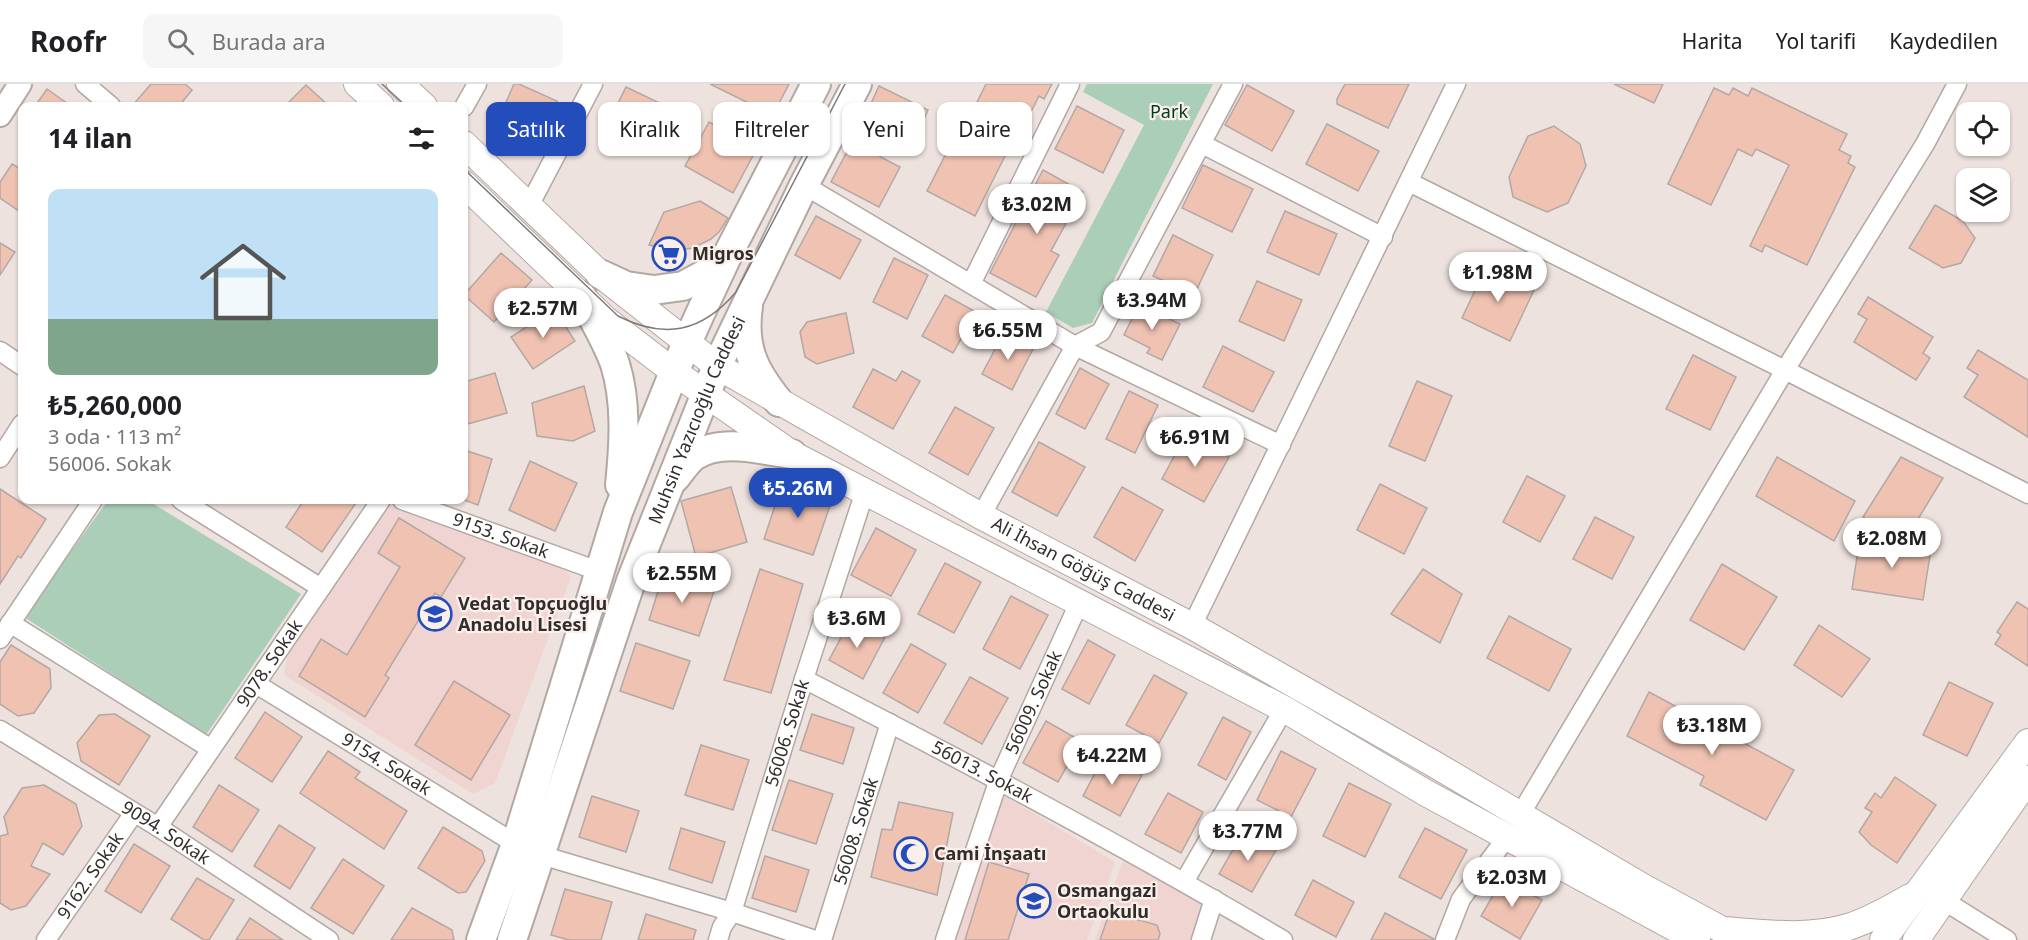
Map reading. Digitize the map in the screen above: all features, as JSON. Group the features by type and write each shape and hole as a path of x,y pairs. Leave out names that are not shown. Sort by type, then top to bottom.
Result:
{"main road":[{"path":"357,84 377,102"},
{"path":"400,84 420,102"},
{"name":"Muhsin Yazıcıoğlu Caddesi","path":"512,940 529,850 618,512 674,372 729,252 816,84"},
{"name":"Muhsin Yazıcıoğlu Caddesi","path":"481,940 529,850 631,581 717,366 804,185 857,84"},
{"name":"Ali İhsan Göğüş Caddesi","path":"468,148 600,273 717,366 981,516 1192,626 1643,887 1731,935"},
{"name":"Ali İhsan Göğüş Caddesi","path":"468,188 605,320 674,372 792,454 1284,710 1426,793 1697,940"},
{"path":"600,273 626,286 654,291 683,286 708,272 729,252"},
{"path":"750,294 745,324 749,353 761,380 779,402"},
{"path":"582,297 615,366 623,406 623,455 618,512"},
{"path":"670,484 693,457 717,447 743,447 792,454"},
{"path":"1883,940 2028,742"},
{"path":"1916,940 2028,779"},
{"path":"1731,935 1825,932 1849,927 1885,912 1919,892"}],"street":[{"path":"0,93 5,84"},
{"path":"0,115 20,84"},
{"path":"85,84 106,102"},
{"path":"467,102 477,84"},
{"path":"529,206 593,84"},
{"path":"971,284 1070,84"},
{"path":"981,516 1075,346 1101,332 1233,84"},
{"path":"1192,626 1456,84"},
{"path":"1520,815 1785,370 1925,144 1957,84"},
{"path":"1202,144 1383,237"},
{"path":"1410,182 2028,494"},
{"path":"804,185 1075,346 1281,445"},
{"path":"0,351 18,363"},
{"path":"0,458 18,430"},
{"name":"56006. Sokak","path":"718,940 722,927 732,912 865,491"},
{"path":"0,639 90,504"},
{"path":"187,504 321,588"},
{"name":"9078. Sokak","path":"158,826 378,504"},
{"name":"9153. Sokak","path":"413,504 601,572"},
{"name":"56009. Sokak","path":"945,940 999,779 1079,603"},
{"path":"10,623 211,749"},
{"name":"56013. Sokak","path":"804,679 999,779 1283,940"},
{"name":"9154. Sokak","path":"255,684 529,850 815,940"},
{"path":"1184,882 1284,710"},
{"name":"56008. Sokak","path":"822,940 890,723"},
{"name":"9094. Sokak","path":"0,730 158,826 329,940"},
{"name":"9162. Sokak","path":"46,940 134,813"},
{"path":"1445,940 1461,899 1507,837"},
{"path":"1201,940 1214,899"},
{"path":"1943,900 2007,940"}],"shaded area":[{"name":"Vedat Topçuoğlu Anadolu Lisesi","path":"394,507 408,510 561,566 571,576 495,783 473,794 284,675 288,652 380,514"},
{"name":"Osmangazi Ortaokulu","path":"1003,795 1115,862 1087,940 954,940"},
{"path":"1123,861 1203,903 1191,940 1095,940"}],"green space":[{"name":"Park","path":"1087,84 1213,84 1092,323 1073,328 1046,312 1144,125 1083,92"},
{"path":"105,504 154,504 301,594 206,735 24,617"}],"building":[{"path":"151,84 185,84 192,90 182,102 135,102"},
{"path":"514,84 519,84 557,101 557,102 506,102"},
{"path":"710,84 789,84 780,102 747,102"},
{"path":"986,84 1052,84 1044,99 1039,96 1032,110 1032,102 977,102"},
{"path":"1345,84 1409,84 1388,128 1337,104 1337,99"},
{"path":"1614,84 1663,84 1654,103"},
{"path":"306,85 325,102 289,102"},
{"path":"1247,85 1294,111 1272,151 1225,125"},
{"path":"879,86 912,102 872,102"},
{"path":"626,87 658,102 619,102"},
{"path":"1714,88 1729,95 1733,88 1748,96 1752,88 1847,134 1839,150 1851,156 1848,163 1855,167 1807,265 1765,245 1762,252 1750,246 1789,165 1756,149 1752,156 1738,149 1711,205 1668,184"},
{"path":"47,89 65,102 38,102"},
{"path":"1077,106 1124,130 1103,173 1055,149"},
{"path":"709,122 713,124 713,156 753,156 733,193 685,166 690,156 701,156 701,137"},
{"path":"1327,124 1379,151 1358,191 1306,164"},
{"path":"1554,126 1580,144 1586,166 1568,203 1547,212 1513,197 1509,177 1528,136"},
{"path":"845,156 879,156 900,167 879,207 831,182"},
{"path":"945,156 1005,156 975,216 927,191"},
{"path":"12,164 18,168 18,210 0,198 0,182"},
{"path":"1203,165 1253,189 1232,232 1182,208"},
{"path":"1043,170 1083,192 1051,251 1059,255 1036,297 990,273"},
{"path":"700,201 728,218 719,232 711,239 693,248 673,251 649,245 664,212"},
{"path":"1935,205 1956,217 1956,222 1964,222 1975,238 1961,263 1943,268 1909,248"},
{"path":"1285,211 1337,234 1319,275 1267,252"},
{"path":"816,216 861,240 840,279 795,255"},
{"path":"1173,235 1213,255 1194,295 1153,276"},
{"path":"0,243 15,252 0,275"},
{"path":"501,253 532,280 494,322 468,299 468,290"},
{"path":"894,258 928,275 907,319 873,302"},
{"path":"1487,265 1535,288 1510,341 1462,318"},
{"path":"1257,281 1302,300 1284,341 1239,321"},
{"path":"945,295 976,312 953,353 922,336"},
{"path":"1868,297 1933,337 1923,353 1930,358 1916,380 1854,342 1867,319 1858,314"},
{"path":"1139,304 1180,324 1162,360 1147,353 1150,348 1124,335"},
{"path":"554,309 575,341 533,369 511,337"},
{"path":"846,313 854,353 817,364 805,357 800,332 807,322"},
{"path":"1004,332 1034,347 1012,390 982,374"},
{"path":"1223,346 1274,372 1253,412 1203,387"},
{"path":"1978,350 2028,380 2028,437 1964,397 1978,375 1967,368"},
{"path":"1693,355 1736,377 1710,430 1666,409"},
{"path":"1080,368 1109,384 1085,429 1056,414"},
{"path":"873,369 896,381 902,371 920,381 893,429 853,407"},
{"path":"495,373 507,413 468,424 468,381"},
{"path":"1417,381 1452,396 1425,461 1389,446"},
{"path":"584,386 595,431 573,441 537,436 532,403"},
{"path":"1129,391 1158,405 1135,453 1106,439"},
{"path":"955,407 994,428 968,475 929,453"},
{"path":"1186,434 1229,457 1204,502 1162,479"},
{"path":"1039,442 1085,467 1057,516 1012,492"},
{"path":"468,451 492,459 478,505 468,501"},
{"path":"1777,457 1855,501 1834,541 1756,496"},
{"path":"1901,457 1943,478 1904,542 1863,517"},
{"path":"530,461 577,483 555,531 509,510"},
{"path":"1527,476 1565,496 1540,542 1503,522"},
{"path":"782,484 832,500 813,555 764,539"},
{"path":"1380,484 1427,508 1404,554 1357,530"},
{"path":"731,487 747,542 696,557 681,501"},
{"path":"1122,487 1163,510 1135,561 1094,537"},
{"path":"0,489 18,501 18,504 23,504 46,519 21,558 18,556 0,584"},
{"path":"301,504 355,504 322,552 286,527"},
{"path":"1595,517 1634,537 1612,579 1573,559"},
{"path":"399,518 465,558 441,597 435,593 385,675 389,678 365,717 299,676 321,639 347,655 400,567 378,553"},
{"path":"876,528 916,550 891,596 851,575"},
{"path":"1860,538 1931,549 1923,600 1852,589"},
{"path":"945,563 981,582 954,633 918,614"},
{"path":"1722,564 1777,597 1744,650 1690,620"},
{"path":"760,569 803,584 771,693 724,680"},
{"path":"1423,569 1462,594 1440,643 1391,614"},
{"path":"664,572 715,588 699,636 649,620"},
{"path":"1011,596 1048,615 1020,669 983,649"},
{"path":"2017,602 2028,609 2028,666 1995,644 2001,635 1997,632"},
{"path":"1509,616 1571,649 1549,691 1487,658"},
{"path":"851,619 885,637 863,679 829,660"},
{"path":"1819,625 1870,659 1842,697 1794,665"},
{"path":"1088,640 1115,655 1089,704 1062,689"},
{"path":"636,643 690,661 673,709 620,691"},
{"path":"911,644 946,664 918,713 883,693"},
{"path":"11,645 50,669 51,688 34,713 18,716 0,704 0,662"},
{"path":"1154,675 1187,693 1159,743 1126,725"},
{"path":"970,677 1008,698 982,744 944,723"},
{"path":"454,681 510,715 471,780 415,745"},
{"path":"1949,682 1993,703 1967,756 1923,735"},
{"path":"1649,692 1794,770 1766,820 1700,785 1704,776 1627,736"},
{"path":"265,712 302,737 272,782 235,758"},
{"path":"115,714 150,736 119,785 81,761 77,743 99,715"},
{"path":"812,714 854,728 843,764 800,750"},
{"path":"1223,717 1251,732 1226,780 1198,765"},
{"path":"1046,721 1081,741 1058,782 1023,763"},
{"path":"701,745 749,760 733,810 685,795"},
{"path":"328,751 360,772 355,778 407,811 384,849 300,793"},
{"path":"1281,751 1316,769 1291,817 1257,800"},
{"path":"1104,756 1142,775 1120,816 1083,796"},
{"path":"1895,777 1936,805 1897,863 1871,845 1859,832 1872,812 1865,808 1875,793 1881,798"},
{"path":"789,780 833,794 816,844 772,830"},
{"path":"1349,783 1391,804 1365,857 1323,836"},
{"path":"44,785 76,804 82,826 63,855 43,843 31,866 50,874 26,906 11,910 0,903 0,836 8,834 4,817 22,788"},
{"path":"219,785 259,810 232,852 193,827"},
{"path":"1168,793 1203,812 1181,853 1145,834"},
{"path":"592,796 639,811 626,852 579,837"},
{"name":"Cami İnşaatı","path":"899,802 953,813 937,895 871,877 882,829 892,830"},
{"path":"279,825 315,848 290,889 254,866"},
{"path":"443,827 482,851 485,861 466,892 458,893 418,868"},
{"path":"681,828 725,842 712,883 669,869"},
{"path":"1425,828 1467,850 1441,899 1399,877"},
{"path":"1243,832 1276,850 1252,892 1219,874"},
{"path":"134,844 170,866 141,913 105,891"},
{"path":"765,856 809,870 796,912 752,898"},
{"path":"343,859 384,886 353,934 311,908"},
{"path":"989,862 1029,874 1008,940 965,940"},
{"path":"197,878 234,900 209,940 204,940 171,919"},
{"path":"1503,878 1542,900 1520,939 1481,916"},
{"path":"1313,880 1354,902 1336,937 1295,915"},
{"path":"565,889 612,902 601,940 569,940 551,935"},
{"path":"412,908 452,930 454,940 391,940"},
{"path":"1385,913 1434,939 1434,940 1371,940"},
{"path":"646,914 696,930 693,940 638,940"},
{"path":"1117,914 1157,925 1160,934 1158,940 1100,940 1108,917"},
{"path":"250,918 283,940 236,940"}],"tram line":[{"path":"382,84 402,102"},
{"path":"468,173 618,316 651,328 667,330 682,328 696,324 710,316 736,292 845,84"}],"place":[{"name":"Migros","path":"669,254"},
{"name":"Vedat Topçuoğlu Anadolu Lisesi","path":"435,614"},
{"name":"Cami İnşaatı","path":"911,854"},
{"name":"Osmangazi Ortaokulu","path":"1034,901"}]}
